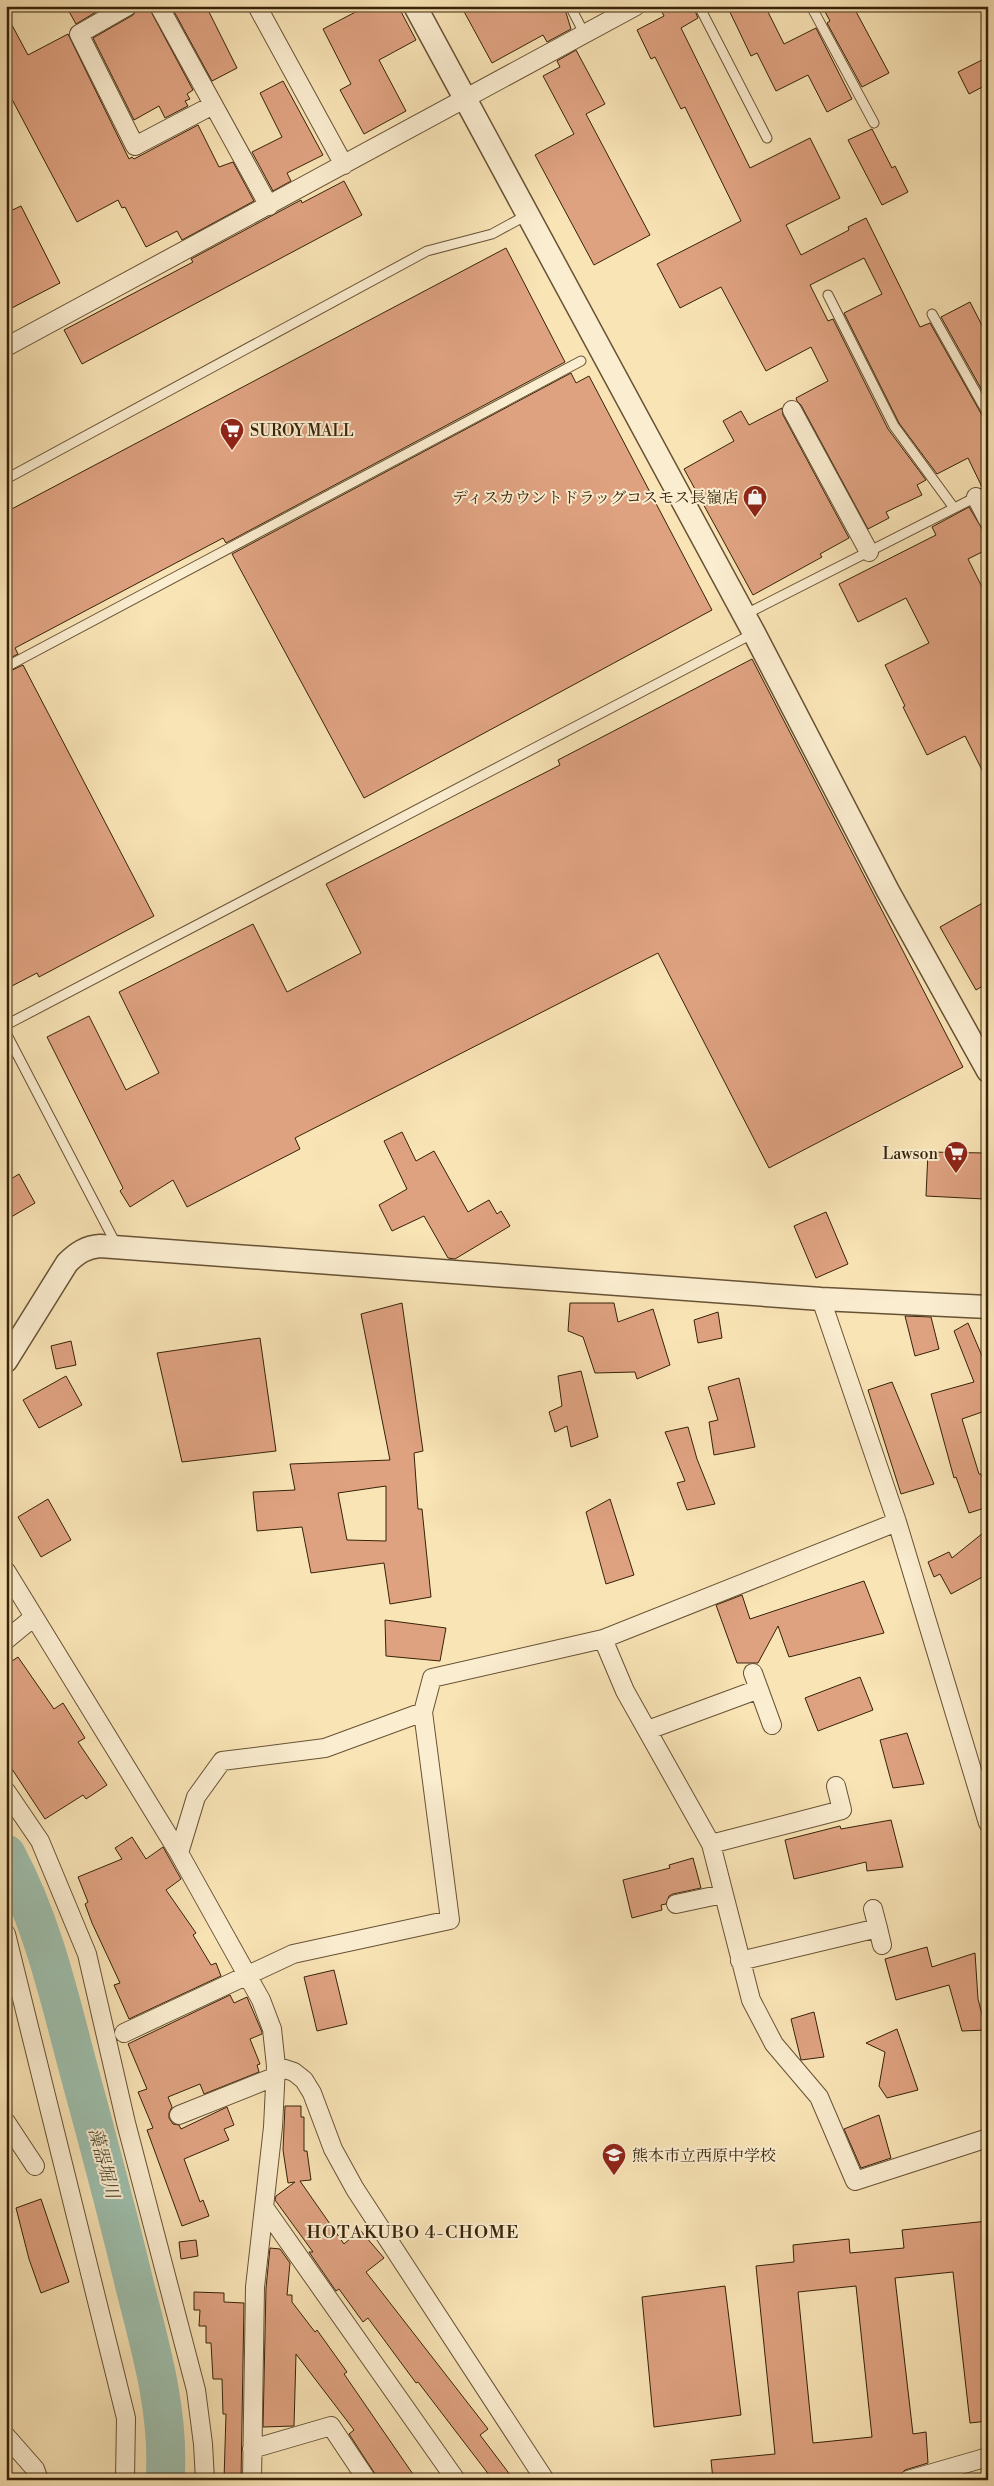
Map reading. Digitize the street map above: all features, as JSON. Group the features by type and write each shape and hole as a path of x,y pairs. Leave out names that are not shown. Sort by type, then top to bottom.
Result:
{"street":[{"path":"128,6 79,34 135,146 213,105"},
{"path":"159,6 269,206"},
{"path":"257,6 344,165"},
{"path":"415,6 526,215 749,624 888,891 988,1071"},
{"path":"6,346 466,100 584,33 636,6"},
{"path":"792,410 869,552"},
{"path":"982,494 988,520"},
{"path":"6,1361 67,1263 77,1254 90,1247 118,1247 821,1299 988,1307"},
{"path":"821,1299 897,1522 988,1823"},
{"path":"124,2033 246,1978 293,1954 450,1920 423,1712 432,1678 603,1640 897,1522"},
{"path":"6,1571 179,1853 246,1978 267,2013 272,2029 275,2072 273,2127 255,2287 252,2480"},
{"path":"6,1640 34,1617"},
{"path":"603,1640 625,1692 711,1844 751,2000 774,2044 819,2097 855,2181 988,2138"},
{"path":"648,1730 756,1681 772,1725"},
{"path":"179,1853 196,1797 222,1761 325,1748 423,1712"},
{"path":"711,1844 842,1810 836,1786"},
{"path":"6,1791 40,1841 87,1954 126,2123 196,2390 203,2444 205,2480"},
{"path":"676,1904 723,1894"},
{"path":"740,1961 880,1936 873,1909"},
{"path":"6,1934 126,2418 125,2480"},
{"path":"179,2115 275,2072 294,2072 304,2080 312,2093 333,2149 355,2189 544,2479"},
{"path":"6,2122 35,2166"},
{"path":"264,2207 456,2480"},
{"path":"252,2450 331,2426 367,2480"},
{"path":"6,2436 36,2469 39,2480"},
{"path":"908,2480 988,2457"}],"lane":[{"path":"570,6 584,33"},
{"path":"699,6 767,138"},
{"path":"811,6 874,123"},
{"path":"6,479 427,251 492,234 526,215"},
{"path":"828,295 894,426 954,508"},
{"path":"932,314 988,414"},
{"path":"6,667 581,361"},
{"path":"6,1025 749,624 869,552 982,494"},
{"path":"6,1033 118,1247"}],"building":[{"path":"66,6 106,6 76,24"},
{"path":"139,6 148,6 193,90 187,94 190,99 185,101 188,106 165,118 159,106 134,120 93,38 133,15"},
{"path":"171,6 206,6 237,68 212,81"},
{"path":"367,6 398,6 416,40 379,60 406,111 364,134 340,90 351,84 323,29"},
{"path":"461,6 564,6 571,29 547,42 543,35 492,63"},
{"path":"659,6 693,6 698,18 681,28 750,168 810,138 840,198 786,225 801,255 849,230 848,227 866,218 920,327 930,323 983,417 988,420 988,485 982,487 968,458 937,474 899,423 844,313 882,294 864,258 810,285 828,321 833,319 888,429 926,480 917,485 922,495 886,512 889,518 868,529 796,398 828,381 811,347 766,371 721,287 680,308 657,264 741,221 685,107 681,109 655,57 651,59 637,30 664,16"},
{"path":"727,6 765,6 784,44 816,28 852,99 827,112 808,75 776,91 757,53 751,56"},
{"path":"822,6 853,6 889,73 862,87 827,23 830,21"},
{"path":"6,14 28,55 68,34 129,159 132,157 134,159 198,125 219,167 233,162 254,201 182,240 177,231 146,247 125,207 122,208 118,200 77,222 6,88"},
{"path":"576,50 605,104 586,114 650,235 594,265 535,155 574,134 543,76 560,67 557,61"},
{"path":"988,57 988,84 969,94 958,72"},
{"path":"283,81 323,155 287,173 291,181 273,191 252,152 282,137 260,93"},
{"path":"872,129 892,168 895,166 908,192 882,205 848,140"},
{"path":"344,181 362,215 82,364 64,330 193,262 191,259 301,200 302,203"},
{"path":"21,206 60,283 6,311 6,213"},
{"path":"506,248 565,362 226,543 223,538 15,648 18,654 6,660 6,512"},
{"path":"970,302 988,337 988,401 941,317"},
{"path":"571,373 576,383 589,376 712,610 364,798 232,554"},
{"name":"ディスカウントドラッグコスモス長嶺店","path":"782,408 783,415 849,538 820,554 822,557 753,595 684,469 734,441 723,421 741,411 749,425"},
{"path":"969,507 988,539 988,549 968,559 988,599 988,782 965,736 927,755 903,707 905,706 885,665 929,643 906,598 858,622 839,584 936,535 932,527"},
{"path":"752,659 963,1067 769,1168 658,953 295,1138 300,1149 187,1207 173,1180 130,1207 120,1191 123,1188 47,1037 89,1016 126,1090 159,1073 119,992 253,924 287,992 361,953 326,884 560,765 558,760"},
{"path":"23,665 154,916 39,977 37,973 6,989 6,673"},
{"path":"988,900 988,983 976,990 940,927"},
{"path":"402,1132 416,1161 434,1151 468,1212 489,1200 497,1214 501,1211 510,1226 455,1259 448,1258 424,1216 392,1231 379,1205 407,1189 384,1141"},
{"name":"Lawson","path":"928,1152 986,1153 984,1199 926,1196"},
{"path":"19,1174 35,1203 6,1220 6,1182"},
{"path":"826,1212 848,1264 816,1278 794,1226"},
{"path":"402,1303 423,1451 414,1453 418,1509 422,1509 431,1597 390,1604 384,1563 311,1573 302,1527 257,1531 253,1492 295,1490 290,1464 390,1460 361,1314","holes":["386,1486 386,1541 347,1540 338,1493"]},
{"path":"570,1303 614,1303 618,1322 653,1309 670,1365 637,1379 635,1372 595,1373 583,1337 568,1331"},
{"path":"718,1312 722,1338 698,1343 694,1320"},
{"path":"905,1316 931,1317 939,1349 915,1356"},
{"path":"968,1323 988,1370 988,1414 985,1411 962,1419 979,1474 981,1474 988,1492 988,1507 969,1513 956,1477 954,1478 931,1394 974,1382 954,1331"},
{"path":"260,1338 276,1451 182,1462 157,1353"},
{"path":"71,1341 76,1365 56,1369 51,1346"},
{"path":"581,1371 598,1437 571,1447 567,1426 555,1432 549,1412 562,1406 558,1376"},
{"path":"66,1376 82,1405 39,1428 23,1400"},
{"path":"739,1378 755,1447 714,1455 709,1422 718,1420 708,1387"},
{"path":"892,1382 934,1484 901,1494 868,1390"},
{"path":"688,1427 697,1459 715,1504 687,1510 677,1483 685,1481 665,1432"},
{"path":"48,1499 71,1540 41,1557 18,1517"},
{"path":"610,1499 634,1575 606,1584 586,1512"},
{"path":"988,1529 988,1574 951,1594 940,1574 934,1577 928,1562 949,1552 952,1558"},
{"path":"864,1581 884,1633 789,1657 778,1626 758,1663 737,1663 716,1605 742,1595 750,1619"},
{"path":"385,1620 446,1628 440,1661 386,1656"},
{"path":"18,1657 54,1709 63,1703 85,1738 78,1742 107,1785 86,1799 83,1795 45,1819 6,1760 6,1665"},
{"path":"860,1677 873,1710 818,1731 805,1698"},
{"path":"907,1733 924,1784 893,1788 880,1740"},
{"path":"891,1820 903,1867 867,1871 866,1862 794,1879 785,1840 840,1826 841,1829"},
{"path":"132,1837 146,1859 163,1847 181,1879 166,1890 196,1933 193,1935 211,1965 216,1963 221,1976 129,2019 114,1985 120,1983 92,1923 85,1904 88,1902 78,1877 122,1859 115,1848"},
{"path":"693,1858 701,1888 673,1894 669,1896 666,1904 661,1905 662,1910 632,1918 623,1880 670,1868 669,1865"},
{"path":"927,1947 932,1967 975,1953 978,1999 986,2030 962,2031 949,1985 896,2000 885,1959"},
{"path":"334,1970 347,2024 317,2031 304,1977"},
{"path":"230,1995 234,2003 247,1997 262,2032 262,2034 250,2039 260,2064 257,2065 259,2072 204,2094 200,2084 168,2097 172,2107 169,2118 173,2124 179,2125 181,2129 227,2107 234,2125 224,2129 229,2140 184,2159 200,2202 203,2200 209,2216 182,2226 147,2130 153,2128 138,2092 147,2089 128,2044"},
{"path":"814,2012 824,2057 801,2060 791,2019"},
{"path":"897,2029 918,2090 887,2098 879,2086 885,2052 866,2043"},
{"path":"285,2106 301,2106 301,2117 304,2117 304,2151 307,2151 311,2180 300,2181 344,2244 360,2230 384,2258 366,2272 488,2429 480,2435 514,2480 493,2480 418,2382 416,2383 368,2318 363,2322 339,2289 336,2291 309,2252 313,2252 275,2200 276,2196 295,2182 288,2183 283,2150"},
{"path":"879,2115 891,2158 861,2168 844,2129"},
{"path":"41,2199 69,2282 41,2293 29,2259 16,2208"},
{"path":"988,2221 988,2421 970,2423 953,2272 895,2278 913,2434 926,2432 928,2463 905,2470 899,2476 863,2480 713,2480 711,2460 775,2454 756,2266 794,2262 793,2245 849,2239 850,2253 904,2248 902,2230","holes":["856,2286 872,2437 813,2443 798,2292"]},
{"path":"196,2240 198,2256 181,2259 179,2242"},
{"path":"270,2248 280,2249 290,2263 287,2295 292,2295 292,2302 315,2332 317,2330 347,2372 344,2374 417,2480 379,2480 349,2434 354,2430 296,2354 294,2426 263,2427 266,2288"},
{"path":"725,2286 741,2415 654,2427 642,2297"},
{"path":"194,2292 224,2293 224,2302 244,2303 241,2480 224,2480 226,2414 223,2414 222,2379 213,2379 211,2343 206,2343 206,2326 199,2326 200,2310 194,2310"}],"waterway":[{"name":"藻器堀川","path":"6,1854 33,1912 53,1973 117,2215 158,2382 165,2431 165,2480"}],"place":[{"name":"SUROY MALL","path":"232,451"},
{"name":"ディスカウントドラッグコスモス長嶺店","path":"755,518"},
{"name":"Lawson","path":"956,1174"},
{"name":"熊本市立西原中学校","path":"614,2176"}],"district":[{"name":"HOTAKUBO 4-CHOME","path":"413,2232"}]}
